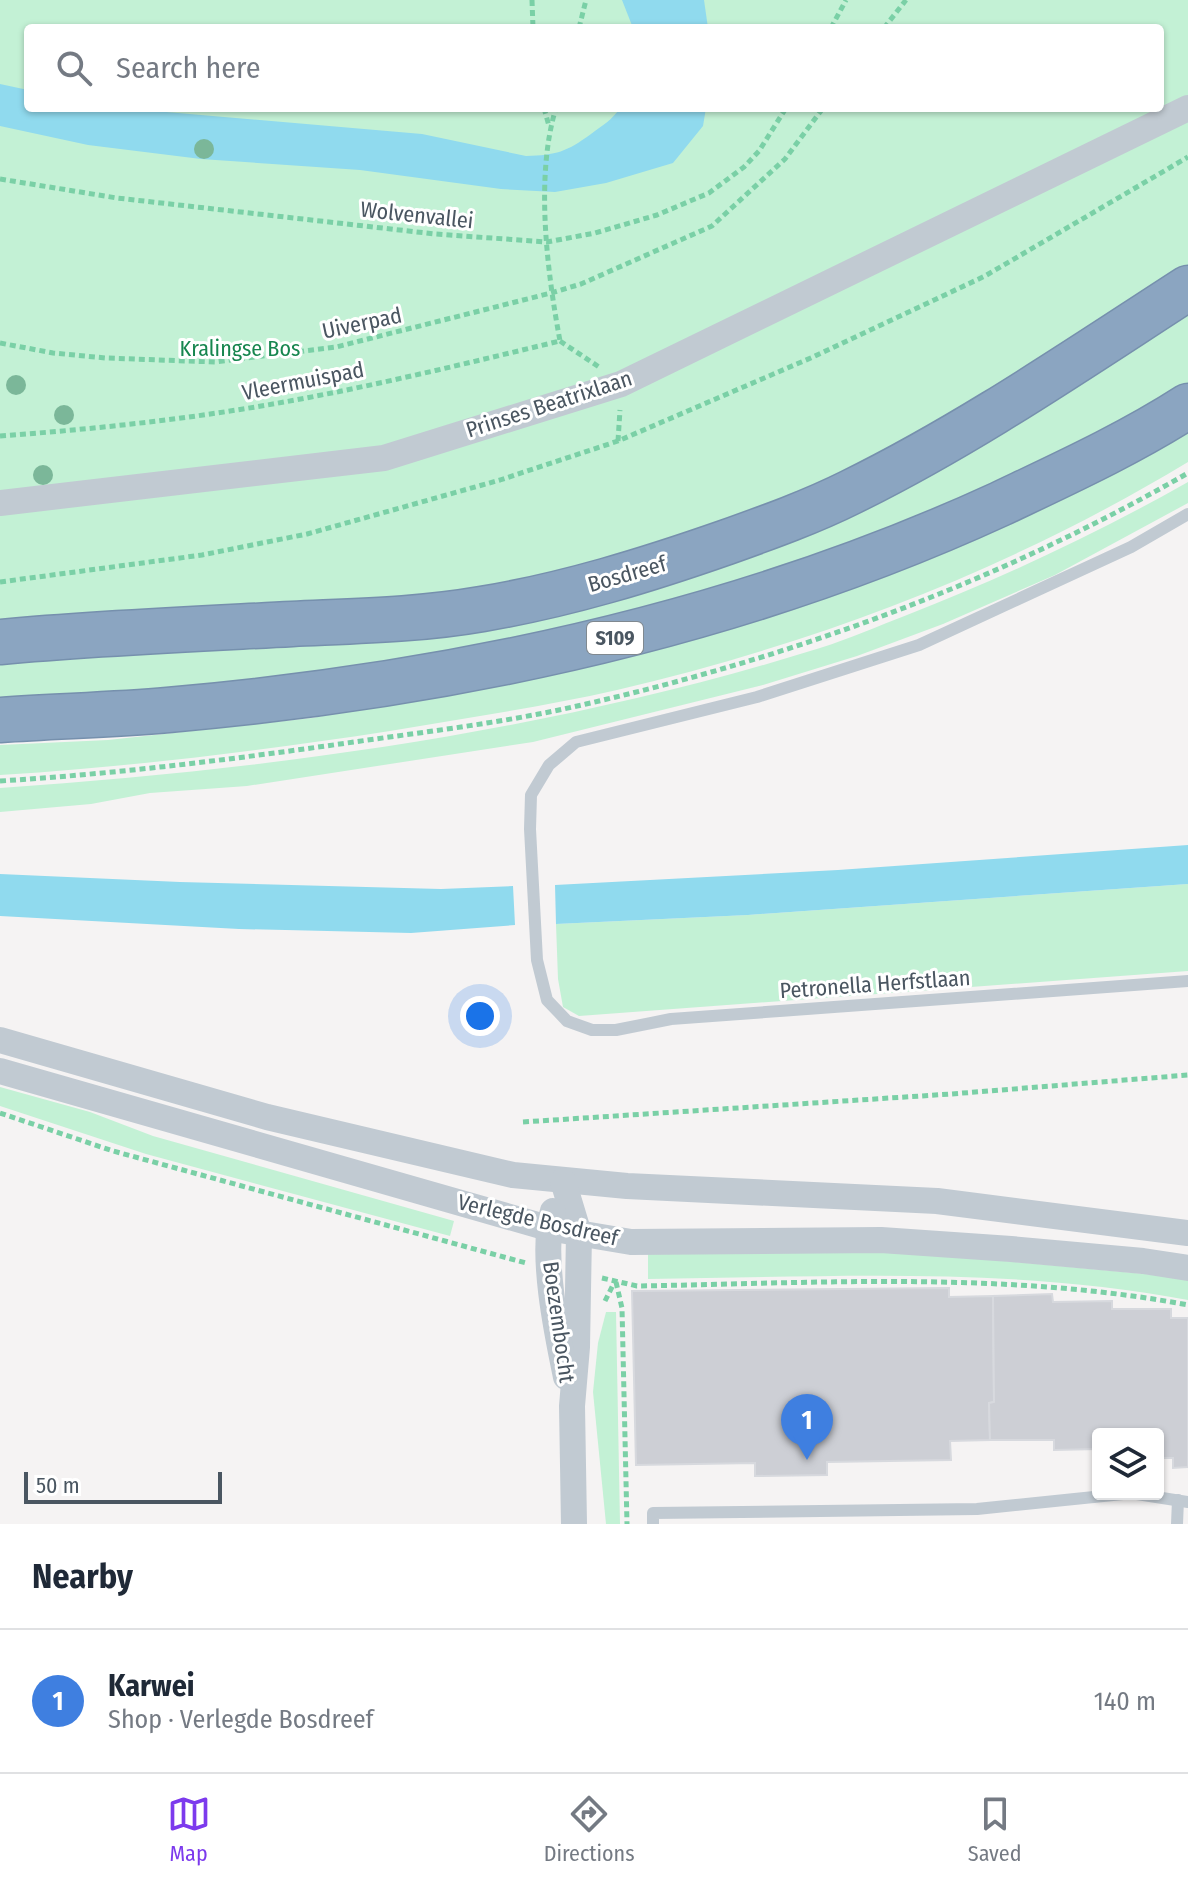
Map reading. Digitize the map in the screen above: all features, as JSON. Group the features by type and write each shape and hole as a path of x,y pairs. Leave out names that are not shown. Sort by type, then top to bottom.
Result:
{"highway":[{"name":"Bosdreef","path":"0,642 76,635 393,620 481,609 570,591 639,572 776,525 862,487 1006,405 1188,288"},
{"name":"S109","path":"0,720 169,710 392,682 627,635 702,615 845,568 959,522 1097,456 1188,406"}],"street":[{"name":"Prinses Beatrixlaan","path":"0,503 384,458 621,384 1188,108"},
{"name":"Verlegde Bosdreef","path":"0,1040 267,1117 513,1175 627,1186 937,1201 1188,1233"},
{"name":"Verlegde Bosdreef","path":"0,1071 548,1228 579,1234 631,1242 881,1240 1011,1249 1188,1268"},
{"name":"Boezembocht","path":"563,1181 548,1228 559,1343 572,1406"},
{"name":"Boezembocht","path":"563,1181 579,1234 577,1347 572,1406 574,1524"}],"lane":[{"name":"Petronella Herfstlaan","path":"1188,514 1131,547 919,645 757,697 576,742 549,765 531,795 530,807 537,960 547,1000 567,1021 592,1030 616,1030 671,1019 1188,981"},
{"path":"653,1524 653,1513 977,1509 1092,1497"},
{"path":"1177,1524 1183,1501"},
{"path":"977,1509 977,1524"}],"path":[{"path":"532,0 533,24"},
{"path":"580,24 586,0"},
{"path":"833,24 846,0"},
{"path":"887,24 906,0"},
{"path":"545,112 550,128"},
{"path":"555,112 547,150 546,213 551,293 560,341 621,384"},
{"name":"Wolvenvallei","path":"0,179 163,203 435,234 547,242 595,233 657,215 709,193 744,167 759,151 783,112"},
{"name":"Uiverpad","path":"0,343 53,353 106,358 215,362 336,347 551,293 581,284 712,226 785,159 820,112"},
{"name":"Vleermuispad","path":"0,436 112,427 246,409 416,375 560,341"},
{"path":"523,1122 1188,1075"},
{"name":"Verlegde Bosdreef","path":"0,1113 113,1151 515,1261"},
{"name":"Verlegde Bosdreef","path":"627,1524 622,1308 615,1281 637,1286 948,1282 1080,1289 1188,1305"}],"green space":[{"name":"Kralingse Bos","path":"0,0 1188,0 1188,270 872,463 676,541 500,589 0,629"},
{"path":"1188,311 1188,391 1171,402 829,559 469,659 0,714 0,660 373,643 437,636 547,613"},
{"path":"1188,425 1188,462 1121,501 983,569 766,650 617,690 390,731 195,758 0,775 0,745 108,740 312,718 579,668 728,629"},
{"path":"1188,482 1188,503 1055,575 943,624 857,656 763,685 533,742 247,786 150,793 91,804 0,812 0,788 207,770 414,742 517,724 720,677 831,644 1015,570"},
{"path":"1188,884 1188,971 579,1016 563,1007 558,979 556,924 748,915"},
{"path":"0,1087 90,1112 153,1136 454,1221 450,1236 146,1154 0,1106"},
{"path":"855,1247 1188,1278 1188,1300 1121,1289 986,1278 648,1279 648,1253"},
{"path":"606,1312 616,1312 620,1524 606,1524 593,1392 598,1343"}],"water":[{"path":"622,0 704,0 707,24 631,24"},
{"path":"0,84 24,89 24,112 166,112 422,134 526,156 568,149 617,112 705,112 703,126 673,163 606,183 555,192 501,189 360,170 201,159 88,145 0,126"},
{"path":"1188,845 1188,884 748,915 556,924 555,885 838,870"},
{"path":"0,874 441,889 513,886 515,925 411,933 239,929 0,916"}],"building":[{"path":"949,1288 949,1297 993,1296 994,1402 989,1403 990,1440 950,1441 951,1460 827,1462 827,1475 755,1476 755,1463 636,1465 632,1291"},
{"path":"1052,1294 1053,1302 1112,1301 1112,1309 1171,1309 1171,1318 1188,1318 1188,1467 1173,1468 1173,1458 1164,1458 1164,1428 1092,1428 1092,1449 1054,1450 1054,1440 990,1440 989,1403 994,1402 993,1296"}],"place":[{"name":"Karwei","path":"807,1460"}]}
